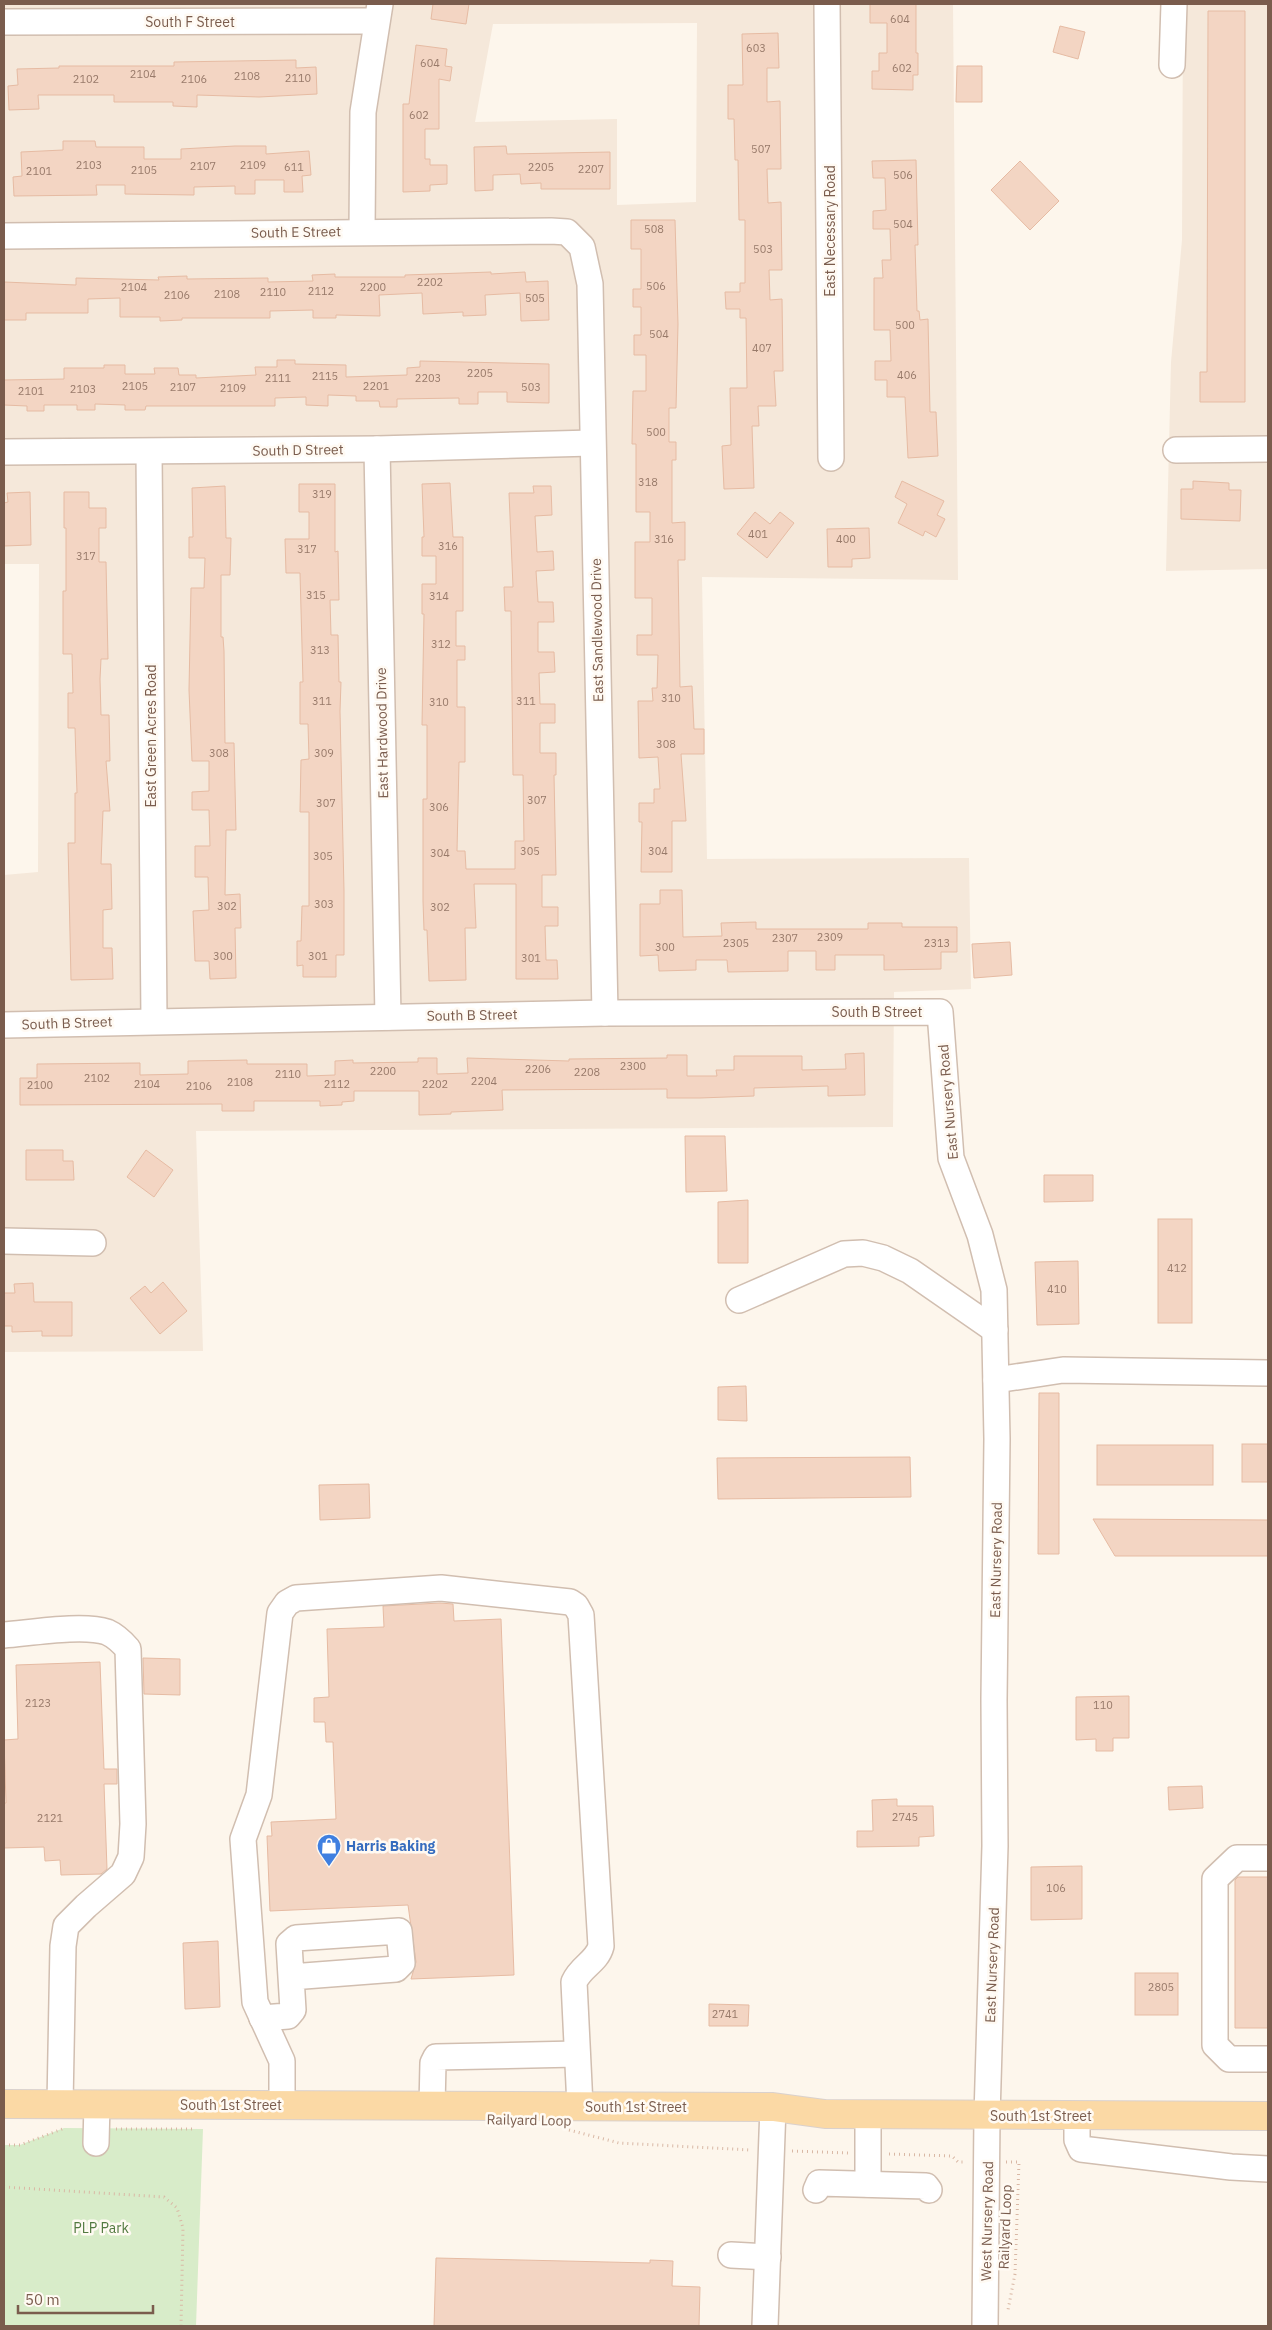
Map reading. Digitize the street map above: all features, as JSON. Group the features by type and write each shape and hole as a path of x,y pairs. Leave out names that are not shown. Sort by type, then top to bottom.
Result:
{"main road":[{"name":"South 1st Street","path":"4,2104 773,2107 825,2114 1268,2116"}],"street":[{"name":"East Necessary Road","path":"827,4 831,458"},
{"path":"1172,65 1174,4"},
{"path":"362,231 363,112 378,12"},
{"name":"South F Street","path":"4,22 378,12"},
{"name":"South E Street","path":"4,236 362,231 567,232 582,247"},
{"name":"East Sandlewood Drive","path":"582,247 590,284 605,1013"},
{"name":"South D Street","path":"4,452 377,449 592,443"},
{"name":"East Hardwood Drive","path":"377,449 388,1016"},
{"path":"1176,450 1268,449"},
{"name":"East Green Acres Road","path":"149,452 154,1021"},
{"name":"South B Street","path":"4,1025 388,1016 940,1012"},
{"name":"East Nursery Road","path":"940,1012 951,1158 980,1235 994,1290 996,1380 996,1846 987,2116"},
{"path":"4,1242 93,1243"},
{"path":"739,1300 844,1254 863,1253 883,1258 910,1271 995,1330"},
{"path":"996,1380 1063,1370 1268,1373"},
{"path":"282,2105 282,2061 255,2002 243,1839 259,1795 280,1613 288,1603 296,1598 441,1588 570,1602 576,1606 581,1615 601,1946 598,1956 582,1968 574,1982 580,2106"},
{"path":"4,1635 77,1630 106,1632 119,1639 128,1649 134,1824 131,1857 123,1874 66,1926 63,1946 60,2104"},
{"path":"1268,1858 1237,1858 1216,1879 1215,2006 1215,2045 1230,2059 1268,2059"},
{"path":"262,2018 288,2016 291,2014 291,1977"},
{"path":"432,2106 432,2062 436,2057 577,2054"},
{"path":"96,2143 97,2104"},
{"path":"765,2326 773,2107"},
{"path":"868,2114 868,2184"},
{"name":"West Nursery Road","path":"985,2326 987,2116"},
{"path":"1077,2116 1077,2140 1081,2149 1231,2167 1268,2169"},
{"path":"816,2190 819,2183 926,2186 929,2190"},
{"path":"731,2255 768,2257"}],"path":[{"path":"4,2145 20,2145 64,2128 74,2129"},
{"name":"Railyard Loop","path":"559,2130 592,2135 620,2144 753,2150"},
{"path":"784,2151 849,2153"},
{"path":"880,2154 952,2156 958,2162 963,2162"},
{"name":"Railyard Loop","path":"1007,2314 1016,2260 1019,2162 1015,2162"},
{"path":"4,2187 164,2197 177,2208 183,2228 181,2326"}],"shaded area":[{"path":"4,4 953,4 958,580 702,577 707,859 969,858 971,989 894,992 893,1127 196,1131 203,1351 4,1352 4,875 38,872 39,564 4,564","holes":["697,23 696,202 617,205 617,119 475,122 493,24"]},
{"path":"1183,4 1268,4 1268,569 1166,571 1171,362 1182,240"}],"green space":[{"name":"PLP Park","path":"64,2128 203,2129 196,2326 4,2326 4,2145 20,2145"}],"building":[{"path":"433,4 469,4 466,24 431,19"},
{"path":"870,4 916,4 918,75 913,75 913,90 872,89 872,71 879,71 879,53 887,53 887,23 870,23"},
{"path":"1208,11 1245,11 1245,402 1200,402 1200,372 1207,372"},
{"path":"1060,26 1085,32 1078,59 1053,52"},
{"path":"778,33 779,68 767,68 767,102 780,101 781,169 767,169 768,203 781,202 782,270 769,270 770,300 782,299 783,371 774,371 776,406 758,406 759,426 752,426 754,488 724,489 722,446 731,445 730,388 747,388 746,318 740,318 740,309 726,309 725,292 740,292 740,283 745,283 745,220 739,220 738,160 735,160 734,119 728,119 728,85 743,85 742,34"},
{"path":"416,45 447,49 445,66 452,67 450,81 439,79 439,129 425,129 425,159 430,159 430,165 447,165 447,184 430,185 430,191 403,192 403,104 409,104"},
{"path":"296,60 296,68 316,67 317,94 259,97 197,95 197,107 173,106 173,102 114,102 114,95 38,95 39,109 9,110 8,86 18,85 17,69 59,68 59,66 174,66 174,62"},
{"path":"957,66 982,66 982,102 956,102"},
{"path":"63,141 95,141 96,147 144,147 144,159 181,159 181,149 235,146 266,146 266,154 309,151 311,175 302,176 303,192 284,192 284,180 255,180 255,194 235,194 235,186 194,187 194,195 125,194 125,185 96,185 97,195 14,196 13,177 22,176 21,152 63,150"},
{"path":"506,146 507,154 610,152 610,189 541,189 541,183 521,184 520,174 493,175 493,190 475,191 474,147"},
{"path":"916,160 918,245 915,245 917,311 919,311 920,320 928,319 930,412 936,412 938,456 908,458 905,397 887,397 887,380 875,380 875,361 891,361 890,330 874,330 874,278 883,278 882,260 891,260 890,229 873,229 873,211 886,210 885,178 873,178 872,161"},
{"path":"1020,161 1059,201 1030,230 991,190"},
{"path":"631,220 675,220 678,324 676,408 669,408 669,442 676,442 676,460 672,460 672,523 685,522 685,560 678,560 680,687 692,686 694,729 704,729 704,754 681,754 686,821 672,821 672,872 641,872 642,822 639,822 639,803 654,803 654,789 660,789 658,757 639,758 638,701 653,701 652,688 657,688 658,655 637,655 637,635 652,635 652,598 635,598 635,542 650,542 650,512 636,512 636,444 632,444 633,391 646,391 646,355 634,355 634,335 641,335 641,307 633,307 633,289 641,289 641,249 631,249"},
{"path":"491,272 491,274 525,272 526,282 548,281 549,320 521,321 520,293 485,295 486,315 463,316 463,312 423,314 422,293 379,295 380,316 336,315 336,318 313,318 313,310 270,311 270,318 182,318 182,320 160,321 160,317 120,317 120,298 88,299 88,313 26,313 26,320 4,320 4,282 76,285 76,278 159,280 158,277 187,276 187,279 268,278 268,282 313,281 312,275 335,274 335,277 405,277 405,275"},
{"path":"277,360 295,360 295,364 346,365 346,377 407,375 407,368 420,367 420,361 549,364 549,403 507,402 507,392 478,392 478,404 459,404 459,398 397,399 397,407 380,407 379,401 356,401 356,396 328,395 328,406 306,405 306,397 275,398 275,406 146,406 145,410 125,410 125,405 95,404 95,410 77,410 77,405 44,405 44,411 27,411 27,406 4,405 4,380 64,379 64,368 104,368 104,365 125,365 125,374 155,374 154,368 178,368 179,375 196,375 196,378 256,375 255,367 277,367"},
{"path":"902,481 944,501 937,515 945,519 936,537 925,531 923,536 898,523 907,504 895,497"},
{"path":"1193,481 1229,483 1229,490 1241,490 1240,521 1181,519 1181,489 1193,489"},
{"path":"450,483 453,537 463,537 463,611 456,611 456,646 465,646 465,660 457,660 457,707 465,707 465,762 459,762 457,851 465,851 466,869 515,869 515,841 524,841 523,775 513,775 511,611 505,611 504,587 513,587 509,493 534,493 533,486 551,486 552,515 535,516 537,552 553,551 554,570 536,571 538,602 553,602 554,622 538,622 538,652 554,652 555,672 539,673 540,704 555,704 555,723 540,723 540,753 556,753 556,775 554,775 556,875 542,875 542,907 558,907 558,926 545,926 546,960 557,960 558,979 516,979 516,884 474,884 476,928 465,928 466,980 429,981 427,930 424,930 423,901 423,799 427,799 427,725 422,725 424,614 422,614 422,584 436,584 436,556 422,556 422,537 424,537 422,484"},
{"path":"299,484 335,484 335,552 338,551 339,600 330,600 331,635 338,635 339,682 341,682 344,891 344,955 336,955 336,977 303,977 303,965 297,966 297,941 301,941 302,906 309,906 309,812 300,812 301,760 309,759 308,724 300,724 300,682 303,682 300,573 286,573 285,539 309,539 309,512 299,512"},
{"path":"225,486 226,538 231,538 230,575 221,575 221,637 223,637 224,651 225,743 234,743 236,830 226,830 225,895 240,894 241,928 235,928 236,978 210,979 209,961 195,961 193,911 209,910 208,877 195,877 195,846 210,846 209,810 192,810 192,792 209,791 209,761 192,761 189,690 191,588 204,588 205,558 189,558 189,537 193,537 192,488"},
{"path":"30,492 31,545 4,546 4,503 8,502 7,493"},
{"path":"64,492 89,492 89,508 106,508 106,528 99,528 99,562 106,562 108,659 101,659 100,679 101,715 109,715 110,761 106,761 110,811 103,811 101,864 111,864 112,909 103,910 103,948 112,948 113,979 71,980 68,843 75,843 75,793 77,793 75,728 68,728 68,693 73,693 72,654 63,654 63,591 66,591"},
{"path":"755,512 770,524 780,512 794,523 767,558 737,534"},
{"path":"869,528 870,558 852,559 852,567 828,567 827,529"},
{"path":"660,890 682,890 683,937 722,936 721,923 756,922 756,929 868,929 868,923 902,923 902,927 957,927 957,952 941,952 941,969 884,970 884,955 835,955 835,970 816,970 816,951 788,951 788,971 728,972 727,960 696,960 696,970 659,971 658,955 640,956 640,904 660,904"},
{"path":"1010,942 1012,975 974,978 972,944"},
{"path":"864,1053 865,1095 828,1096 828,1086 754,1088 754,1096 700,1098 667,1098 667,1089 502,1090 503,1110 419,1115 419,1091 354,1091 354,1101 342,1102 342,1105 320,1106 320,1101 254,1101 254,1111 222,1111 222,1104 20,1105 20,1078 37,1078 37,1064 140,1063 140,1075 188,1074 188,1061 247,1060 247,1064 307,1064 307,1076 335,1075 335,1061 353,1060 353,1063 418,1062 418,1058 437,1058 437,1074 468,1073 467,1058 569,1061 569,1059 667,1058 667,1055 687,1055 687,1076 717,1076 716,1070 734,1070 734,1056 802,1056 802,1070 846,1069 845,1054"},
{"path":"685,1136 725,1136 727,1191 686,1192"},
{"path":"26,1150 63,1150 63,1161 73,1161 74,1180 26,1180"},
{"path":"146,1150 173,1170 154,1197 127,1177"},
{"path":"1044,1175 1093,1175 1093,1201 1044,1202"},
{"path":"748,1200 748,1263 718,1263 718,1202"},
{"path":"1158,1219 1192,1219 1192,1323 1158,1323"},
{"path":"1078,1261 1079,1324 1037,1325 1035,1262"},
{"path":"163,1282 187,1311 160,1334 130,1298 145,1286 151,1293"},
{"path":"33,1283 34,1302 72,1302 72,1336 42,1336 42,1331 12,1332 12,1326 4,1326 4,1293 15,1293 14,1284"},
{"path":"746,1386 747,1421 718,1420 718,1387"},
{"path":"1039,1393 1059,1393 1059,1554 1038,1554"},
{"path":"1242,1444 1268,1444 1268,1482 1242,1482"},
{"path":"1097,1445 1213,1445 1213,1485 1097,1485"},
{"path":"910,1457 911,1497 718,1499 717,1458"},
{"path":"369,1484 370,1518 320,1520 319,1485"},
{"path":"1093,1519 1268,1520 1268,1556 1115,1556"},
{"path":"453,1604 454,1621 501,1619 514,1975 411,1979 416,1962 408,1905 270,1911 267,1836 272,1836 271,1822 336,1819 333,1742 326,1742 325,1722 314,1722 314,1698 329,1697 327,1629 384,1627 383,1606"},
{"path":"143,1658 180,1659 180,1695 144,1694"},
{"path":"100,1662 104,1769 117,1769 117,1784 104,1784 107,1869 101,1874 61,1875 60,1860 45,1861 44,1847 4,1848 4,1803 6,1803 4,1740 18,1739 16,1665"},
{"path":"1129,1696 1129,1738 1113,1738 1113,1751 1096,1751 1096,1739 1076,1740 1076,1697"},
{"path":"1202,1786 1203,1808 1169,1810 1168,1787"},
{"path":"897,1799 897,1806 933,1806 934,1836 919,1837 919,1846 857,1847 857,1831 873,1831 872,1800"},
{"path":"1082,1866 1082,1919 1031,1920 1031,1867"},
{"path":"1238,1877 1268,1877 1268,2028 1235,2028 1235,1880"},
{"path":"218,1941 220,2007 185,2009 183,1943"},
{"path":"1135,1973 1178,1973 1178,2015 1135,2015"},
{"path":"709,2004 749,2005 748,2026 709,2026"},
{"path":"436,2258 650,2263 650,2260 673,2261 672,2286 700,2287 699,2326 434,2326"}],"place":[{"name":"Harris Baking","path":"329,1867"}]}
